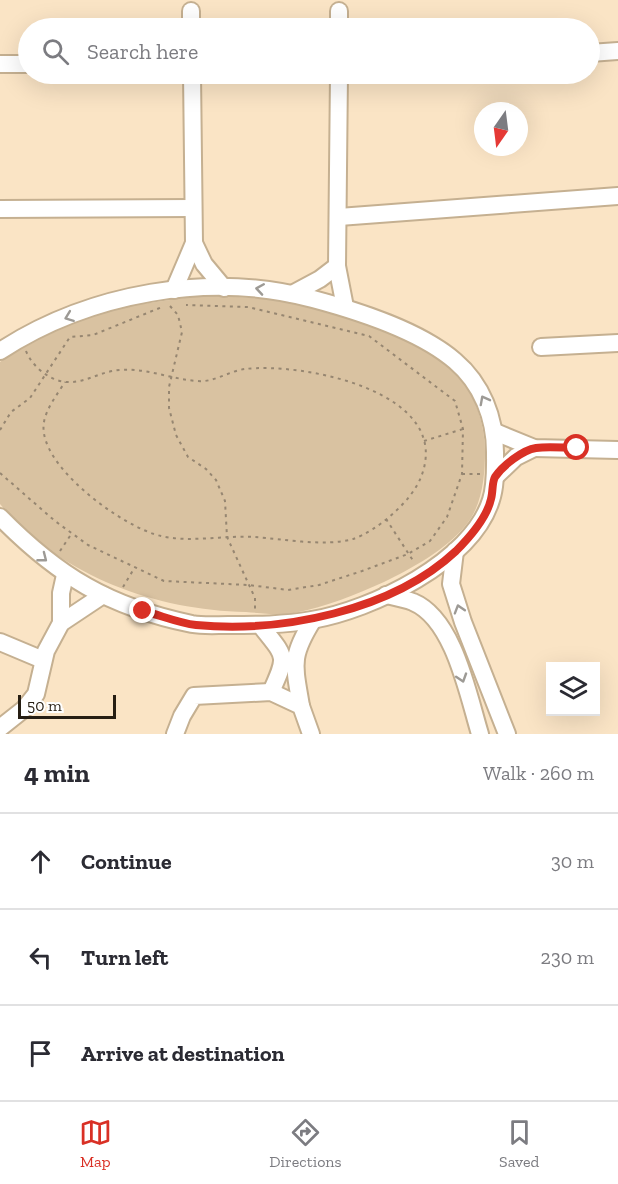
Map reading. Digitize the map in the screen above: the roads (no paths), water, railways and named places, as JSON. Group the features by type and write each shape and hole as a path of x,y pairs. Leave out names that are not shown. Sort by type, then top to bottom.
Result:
{"street":[{"path":"191,11 191,18"},
{"path":"339,11 339,18"},
{"path":"600,52 618,51"},
{"path":"0,64 18,64"},
{"path":"192,84 194,243 204,264 224,288"},
{"path":"339,84 337,266 345,308"},
{"path":"339,217 618,196"},
{"path":"0,209 193,208"},
{"path":"171,298 194,243"},
{"path":"292,294 337,266"},
{"path":"0,351 21,338 105,303 171,298 224,288 252,287 292,294 345,308 425,342 456,362 475,384 488,408 495,432 495,477 491,501 476,527 455,551 422,575 386,595 314,620 261,626 194,625 110,598 65,575 0,518"},
{"path":"541,347 618,343"},
{"path":"495,432 534,448 618,450"},
{"path":"495,477 516,458 534,448"},
{"path":"455,551 451,584 507,734"},
{"path":"0,728 24,709 36,694 45,651 61,623 61,593 65,575"},
{"path":"386,595 414,602 435,618 448,636 480,734"},
{"path":"61,623 110,598"},
{"path":"271,692 314,620"},
{"path":"261,626 289,664 311,734"},
{"path":"451,646 470,640"},
{"path":"0,642 43,660"},
{"path":"176,734 182,716 194,696 271,692 302,706"}]}
